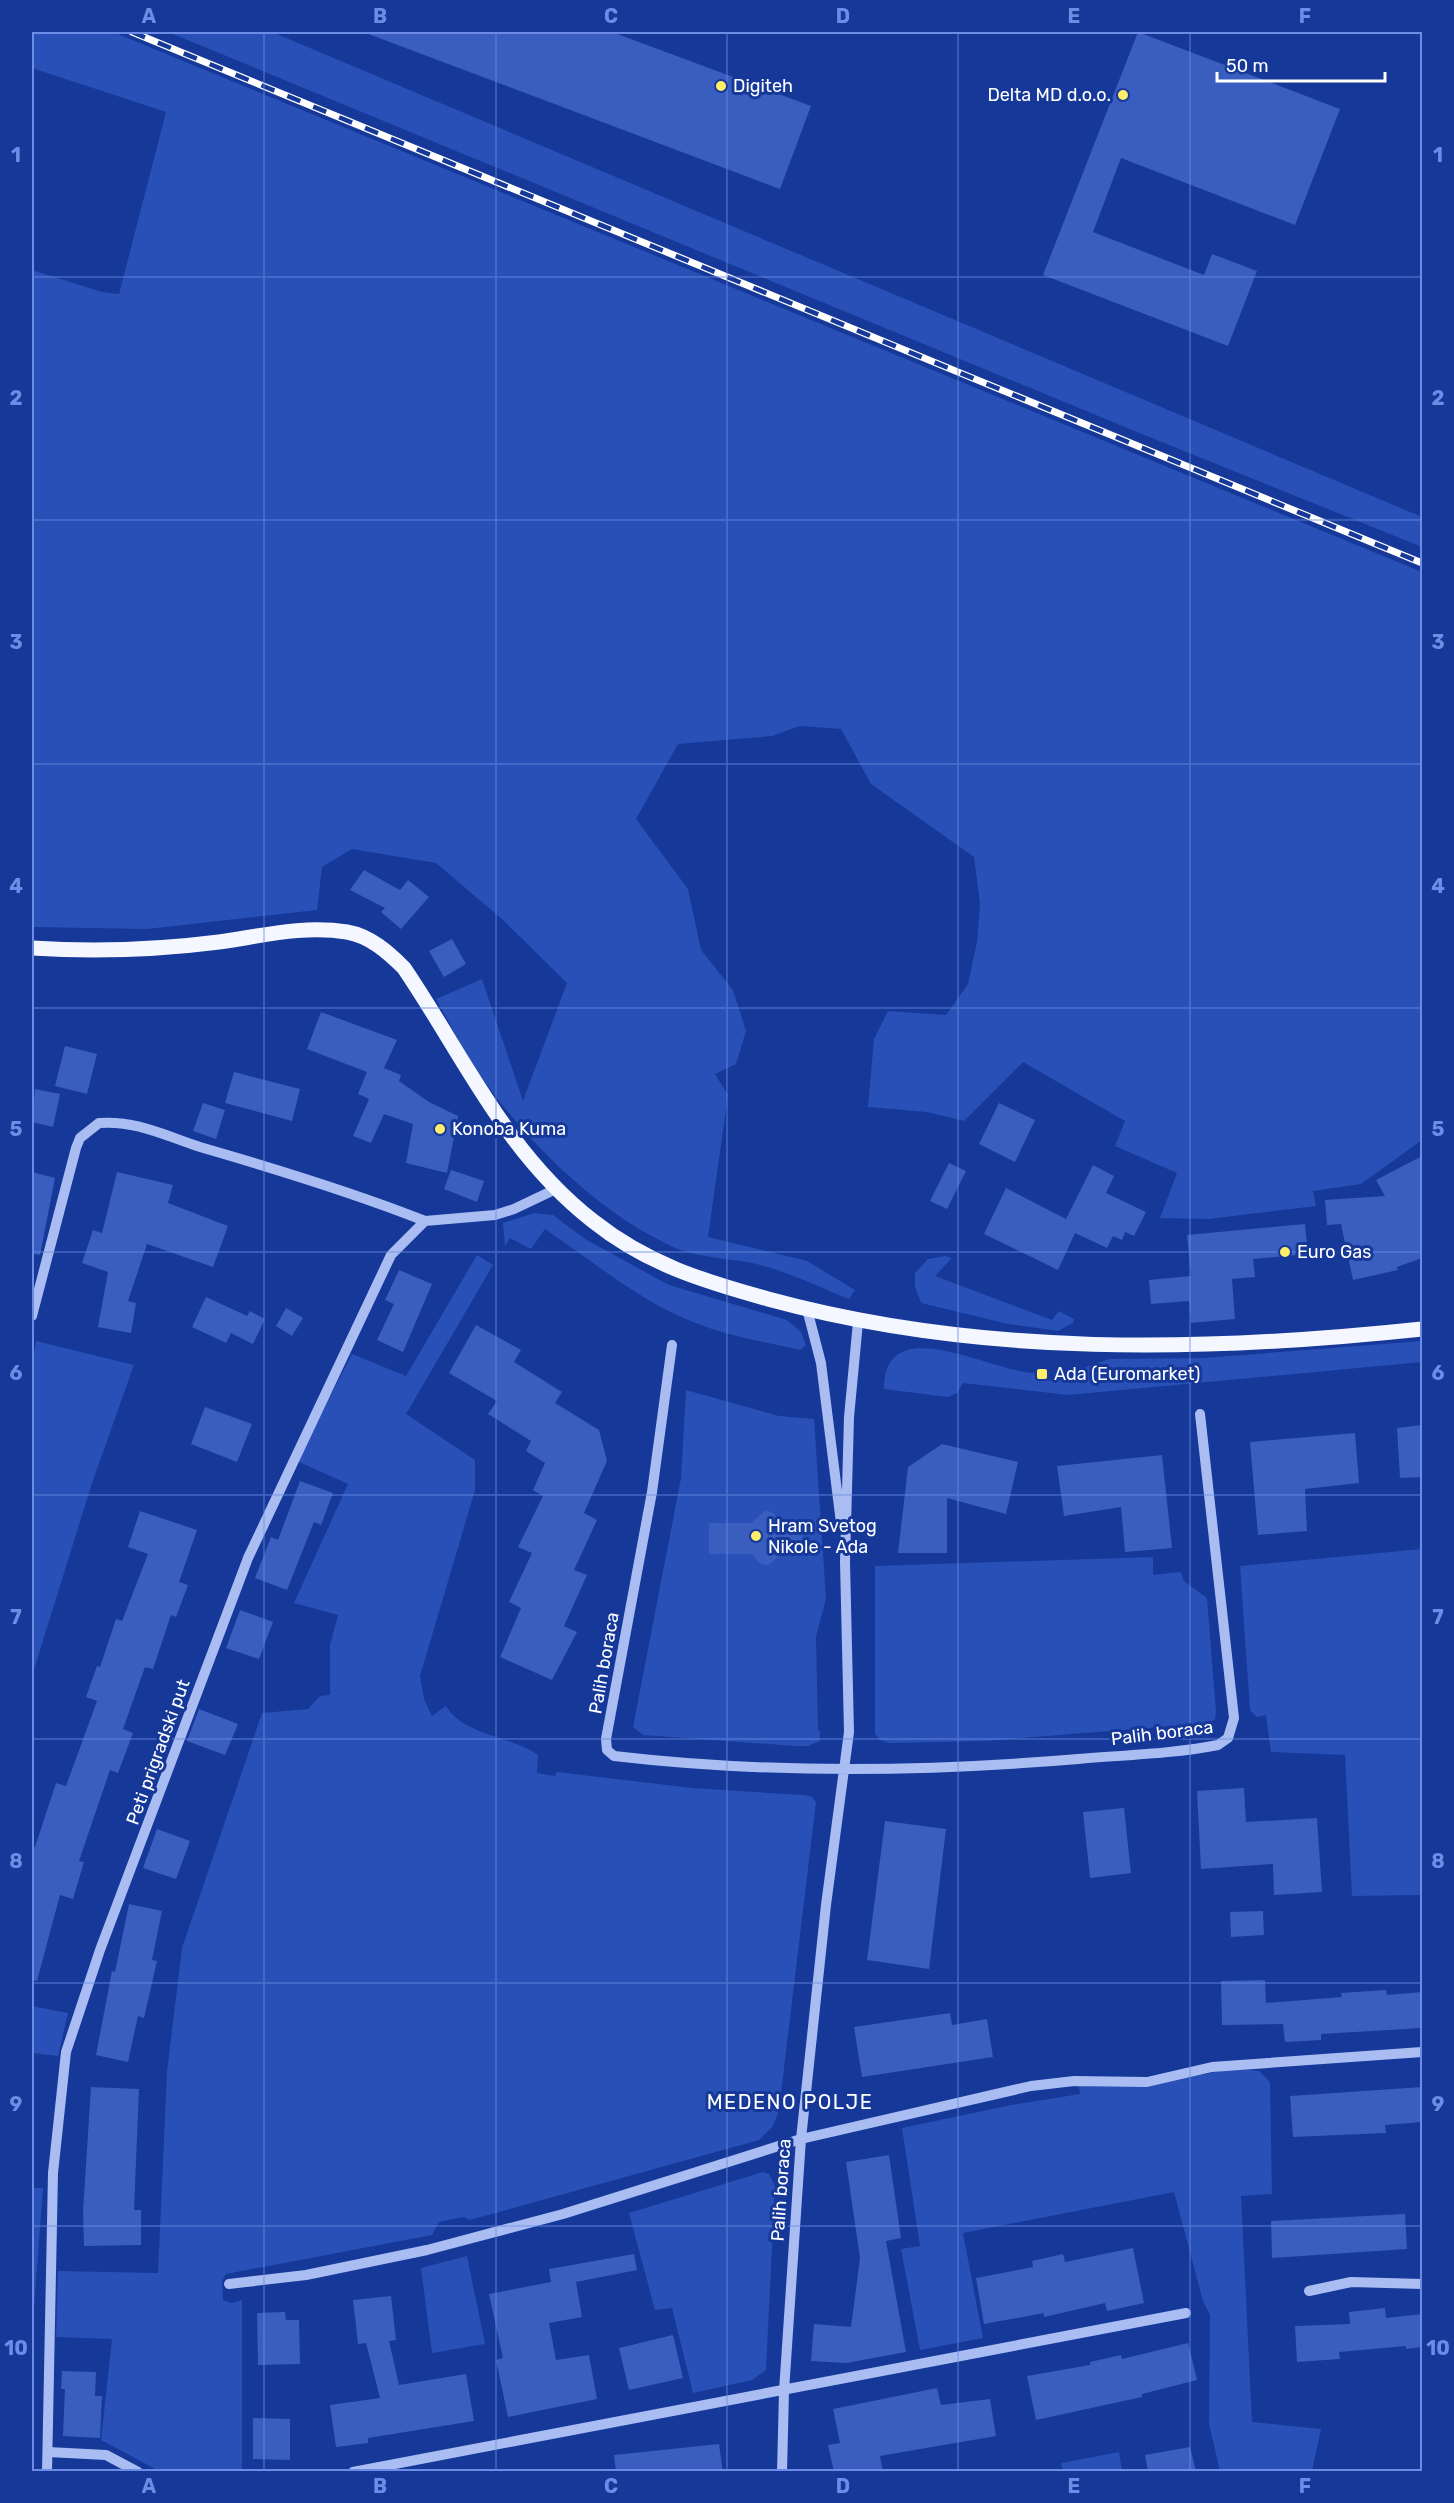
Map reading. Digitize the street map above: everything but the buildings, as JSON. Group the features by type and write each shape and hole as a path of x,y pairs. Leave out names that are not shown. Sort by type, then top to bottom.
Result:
{"main road":[{"path":"32,948 116,952 222,942 264,933 300,930 348,932 367,939 387,951 404,968 503,1127 556,1189 619,1240 669,1269 694,1279 858,1322 1000,1340 1110,1346 1194,1346 1290,1341 1422,1329"}],"street":[{"path":"32,1316 76,1148 80,1138 99,1123 137,1124 191,1144 354,1192 425,1221 495,1215 514,1209 556,1189"},
{"name":"Peti prigradski put","path":"47,2472 53,2173 66,2052 100,1950 248,1558 372,1290 391,1255 425,1221"},
{"name":"Palih boraca","path":"807,1309 821,1363 845,1562"},
{"name":"Palih boraca","path":"782,2472 784,2391 801,2139 849,1731 845,1562 849,1417 858,1322"},
{"name":"Palih boraca","path":"672,1345 652,1492 606,1739 607,1750 614,1756 707,1766 844,1769 1009,1765 1218,1745 1228,1738 1234,1718 1200,1414"},
{"path":"229,2284 306,2275 427,2250 563,2214 801,2139 1031,2086 1074,2081 1147,2082 1212,2067 1422,2052"},
{"path":"1309,2291 1351,2282 1422,2284"},
{"path":"353,2472 1186,2313"},
{"path":"48,2452 106,2455 138,2472"}],"shaded area":[{"path":"32,32 113,32 1422,572 1422,1140 1361,1184 1313,1191 1316,1206 1209,1219 1160,1218 1177,1173 1115,1146 1125,1121 1023,1062 964,1121 927,1112 868,1107 874,1039 888,1011 946,1015 968,984 977,942 980,904 974,857 871,784 841,729 800,726 772,736 678,744 636,819 688,889 701,950 733,990 746,1031 736,1064 715,1074 728,1095 708,1237 807,1261 855,1290 849,1299 764,1266 694,1254 671,1246 616,1214 564,1172 541,1149 479,1074 436,999 482,979 523,1101 567,983 503,920 436,863 352,849 322,867 317,910 147,929 32,927 32,270 102,292 119,294 166,112 32,68"},
{"path":"168,32 272,32 1422,517 1422,547 1137,432"},
{"path":"534,1213 553,1215 585,1239 669,1285 787,1320 801,1332 806,1345 800,1350 719,1331 693,1322 654,1303 617,1280 545,1229 531,1249 510,1238 505,1246 503,1223"},
{"path":"477,1255 493,1265 406,1414 475,1460 475,1490 420,1676 424,1699 432,1716 446,1706 464,1724 538,1755 537,1773 555,1776 557,1772 692,1788 811,1796 816,1802 779,2110 773,2126 759,2140 470,2220 464,2217 439,2222 432,2235 226,2274 222,2281 223,2300 231,2303 242,2300 242,2471 159,2471 101,2440 112,2339 56,2337 58,2271 158,2273 167,2072 182,1948 262,1713 308,1709 320,1696 330,1695 330,1645 338,1615 294,1603 348,1484 297,1461 352,1354 406,1376"},
{"path":"945,1256 952,1258 935,1276 1052,1320 1059,1311 1074,1319 1073,1323 1058,1331 1008,1324 921,1303 915,1287 915,1273 928,1259"},
{"path":"36,1341 134,1365 92,1483 32,1676 32,1366"},
{"path":"1422,1341 1422,1362 1068,1395 963,1383 957,1393 948,1397 884,1389 889,1365 901,1352 920,1348 942,1350 1034,1373 1036,1380 1055,1381 1055,1374 1072,1372 1109,1359 1204,1358"},
{"path":"686,1390 779,1416 814,1419 826,1599 816,1636 820,1741 808,1746 643,1735 633,1727 681,1478"},
{"path":"1422,1549 1422,1895 1352,1896 1345,1755 1271,1752 1266,1715 1257,1717 1250,1710 1240,1566"},
{"path":"1153,1557 1153,1575 1181,1572 1184,1581 1207,1598 1216,1712 1215,1719 1210,1723 986,1741 889,1743 880,1740 875,1734 875,1566"},
{"path":"32,2006 68,2013 58,2056 32,2053"},
{"path":"1220,2071 1259,2071 1270,2082 1272,2194 1241,2196 1252,2422 1321,2429 1312,2471 1220,2471 1209,2424 1210,2315 1203,2301 1174,2192 963,2233 983,2338 920,2350 901,2249 920,2246 902,2128 1011,2105 1080,2094 1079,2086 1146,2086"},
{"path":"763,2172 769,2174 775,2186 766,2370 752,2380 693,2393 672,2308 655,2310 629,2213"},
{"path":"32,2188 43,2188 33,2322 32,2322"},
{"path":"467,2256 485,2344 432,2353 421,2268"},
{"path":"1119,2452 1122,2471 1063,2471 1061,2463"}],"railway":[{"path":"132,32 1422,563"}],"place":[{"name":"Digiteh","path":"721,86"},
{"name":"Delta MD d.o.o.","path":"1123,95"},
{"name":"Konoba Kuma","path":"440,1129"},
{"name":"Euro Gas","path":"1285,1252"},
{"name":"Ada (Euromarket)","path":"1042,1374"},
{"name":"Hram Svetog Nikole - Ada","path":"756,1536"}],"district":[{"name":"MEDENO POLJE","path":"790,2102"}]}
